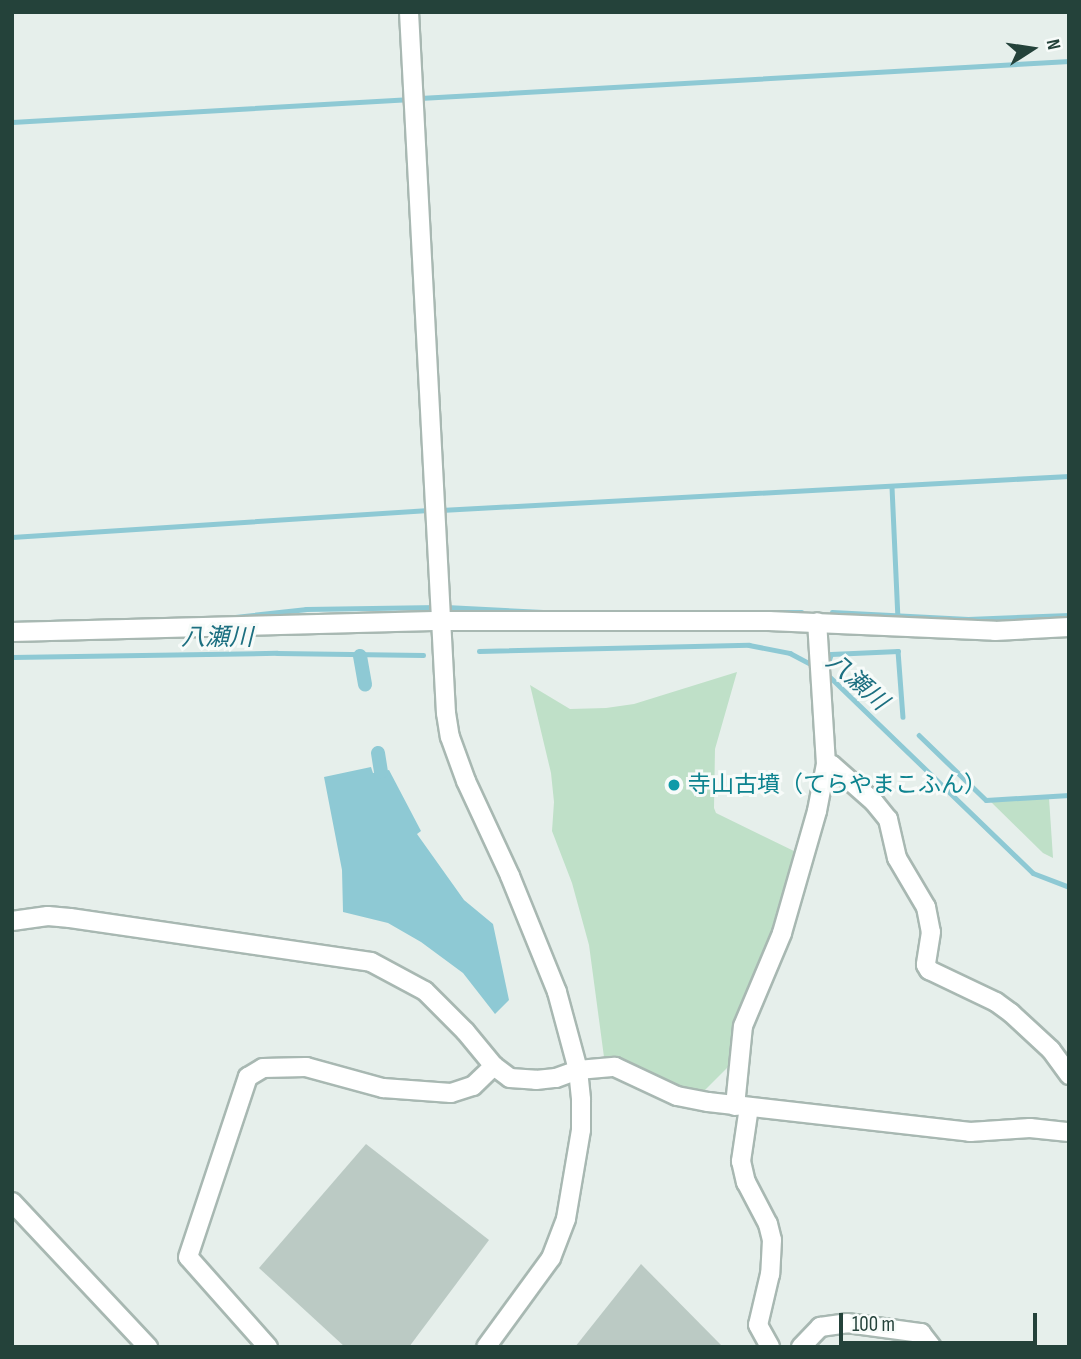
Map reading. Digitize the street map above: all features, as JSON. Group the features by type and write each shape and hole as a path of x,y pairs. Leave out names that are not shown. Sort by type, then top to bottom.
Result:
{"street":[{"path":"409,12 443,621 444,689 454,748 540,945 557,992 578,1070 581,1130 566,1219 551,1258 486,1347"},
{"path":"12,632 443,621 817,622 995,631 1069,627"},
{"path":"770,1347 758,1325 770,1274 772,1240 768,1224 746,1182 741,1161 743,1026 782,933 817,811 826,764 817,622"},
{"path":"826,764 832,765 853,783 883,810 888,819 897,858 926,907 931,932 926,965 929,970 996,1002 1011,1013 1051,1050 1069,1075"},
{"path":"12,921 48,916 70,918 371,962 425,991 465,1031 494,1066 510,1078 524,1081 556,1078 578,1070 615,1067 677,1096 742,1106 970,1132 1030,1128 1069,1132"},
{"path":"268,1347 188,1257 248,1077 263,1068 306,1067 383,1088 452,1093 473,1086 494,1066"},
{"path":"12,1202 148,1347"},
{"path":"801,1347 820,1327 847,1323 920,1333 932,1347"}],"green space":[{"path":"737,672 715,749 714,808 716,813 798,853 734,1061 701,1094 686,1091 623,1060 604,1057 589,945 572,883 552,831 554,802 551,773 530,685 570,709 606,708 634,704"},
{"path":"1049,798 1053,858 1043,853 990,801"}],"water":[{"path":"371,767 373,773 389,770 421,831 417,834 464,900 493,924 509,1000 495,1014 463,973 421,942 388,923 343,912 342,870 324,777"}],"building":[{"path":"366,1144 489,1240 409,1347 345,1347 259,1268"},
{"path":"641,1264 723,1347 575,1347"}],"waterway":[{"path":"420,98 1069,61"},
{"path":"12,122 411,99"},
{"path":"441,510 1069,476"},
{"path":"892,487 898,617"},
{"path":"12,537 432,510"},
{"path":"226,618 306,609 438,607"},
{"path":"446,607 563,613"},
{"path":"768,612 802,612"},
{"path":"832,612 968,619 1069,615"},
{"path":"12,623 88,621"},
{"name":"八瀬川","path":"479,651 749,645 790,653 814,666"},
{"path":"828,663 831,654 898,651 903,717"},
{"name":"八瀬川","path":"12,657 277,653 423,655"},
{"path":"360,656 365,685"},
{"name":"八瀬川","path":"825,672 1033,873 1069,887"},
{"path":"919,735 986,800 1069,795"},
{"path":"378,753 381,772"}],"place":[{"name":"寺山古墳（てらやまこふん）","path":"674,785"}]}
